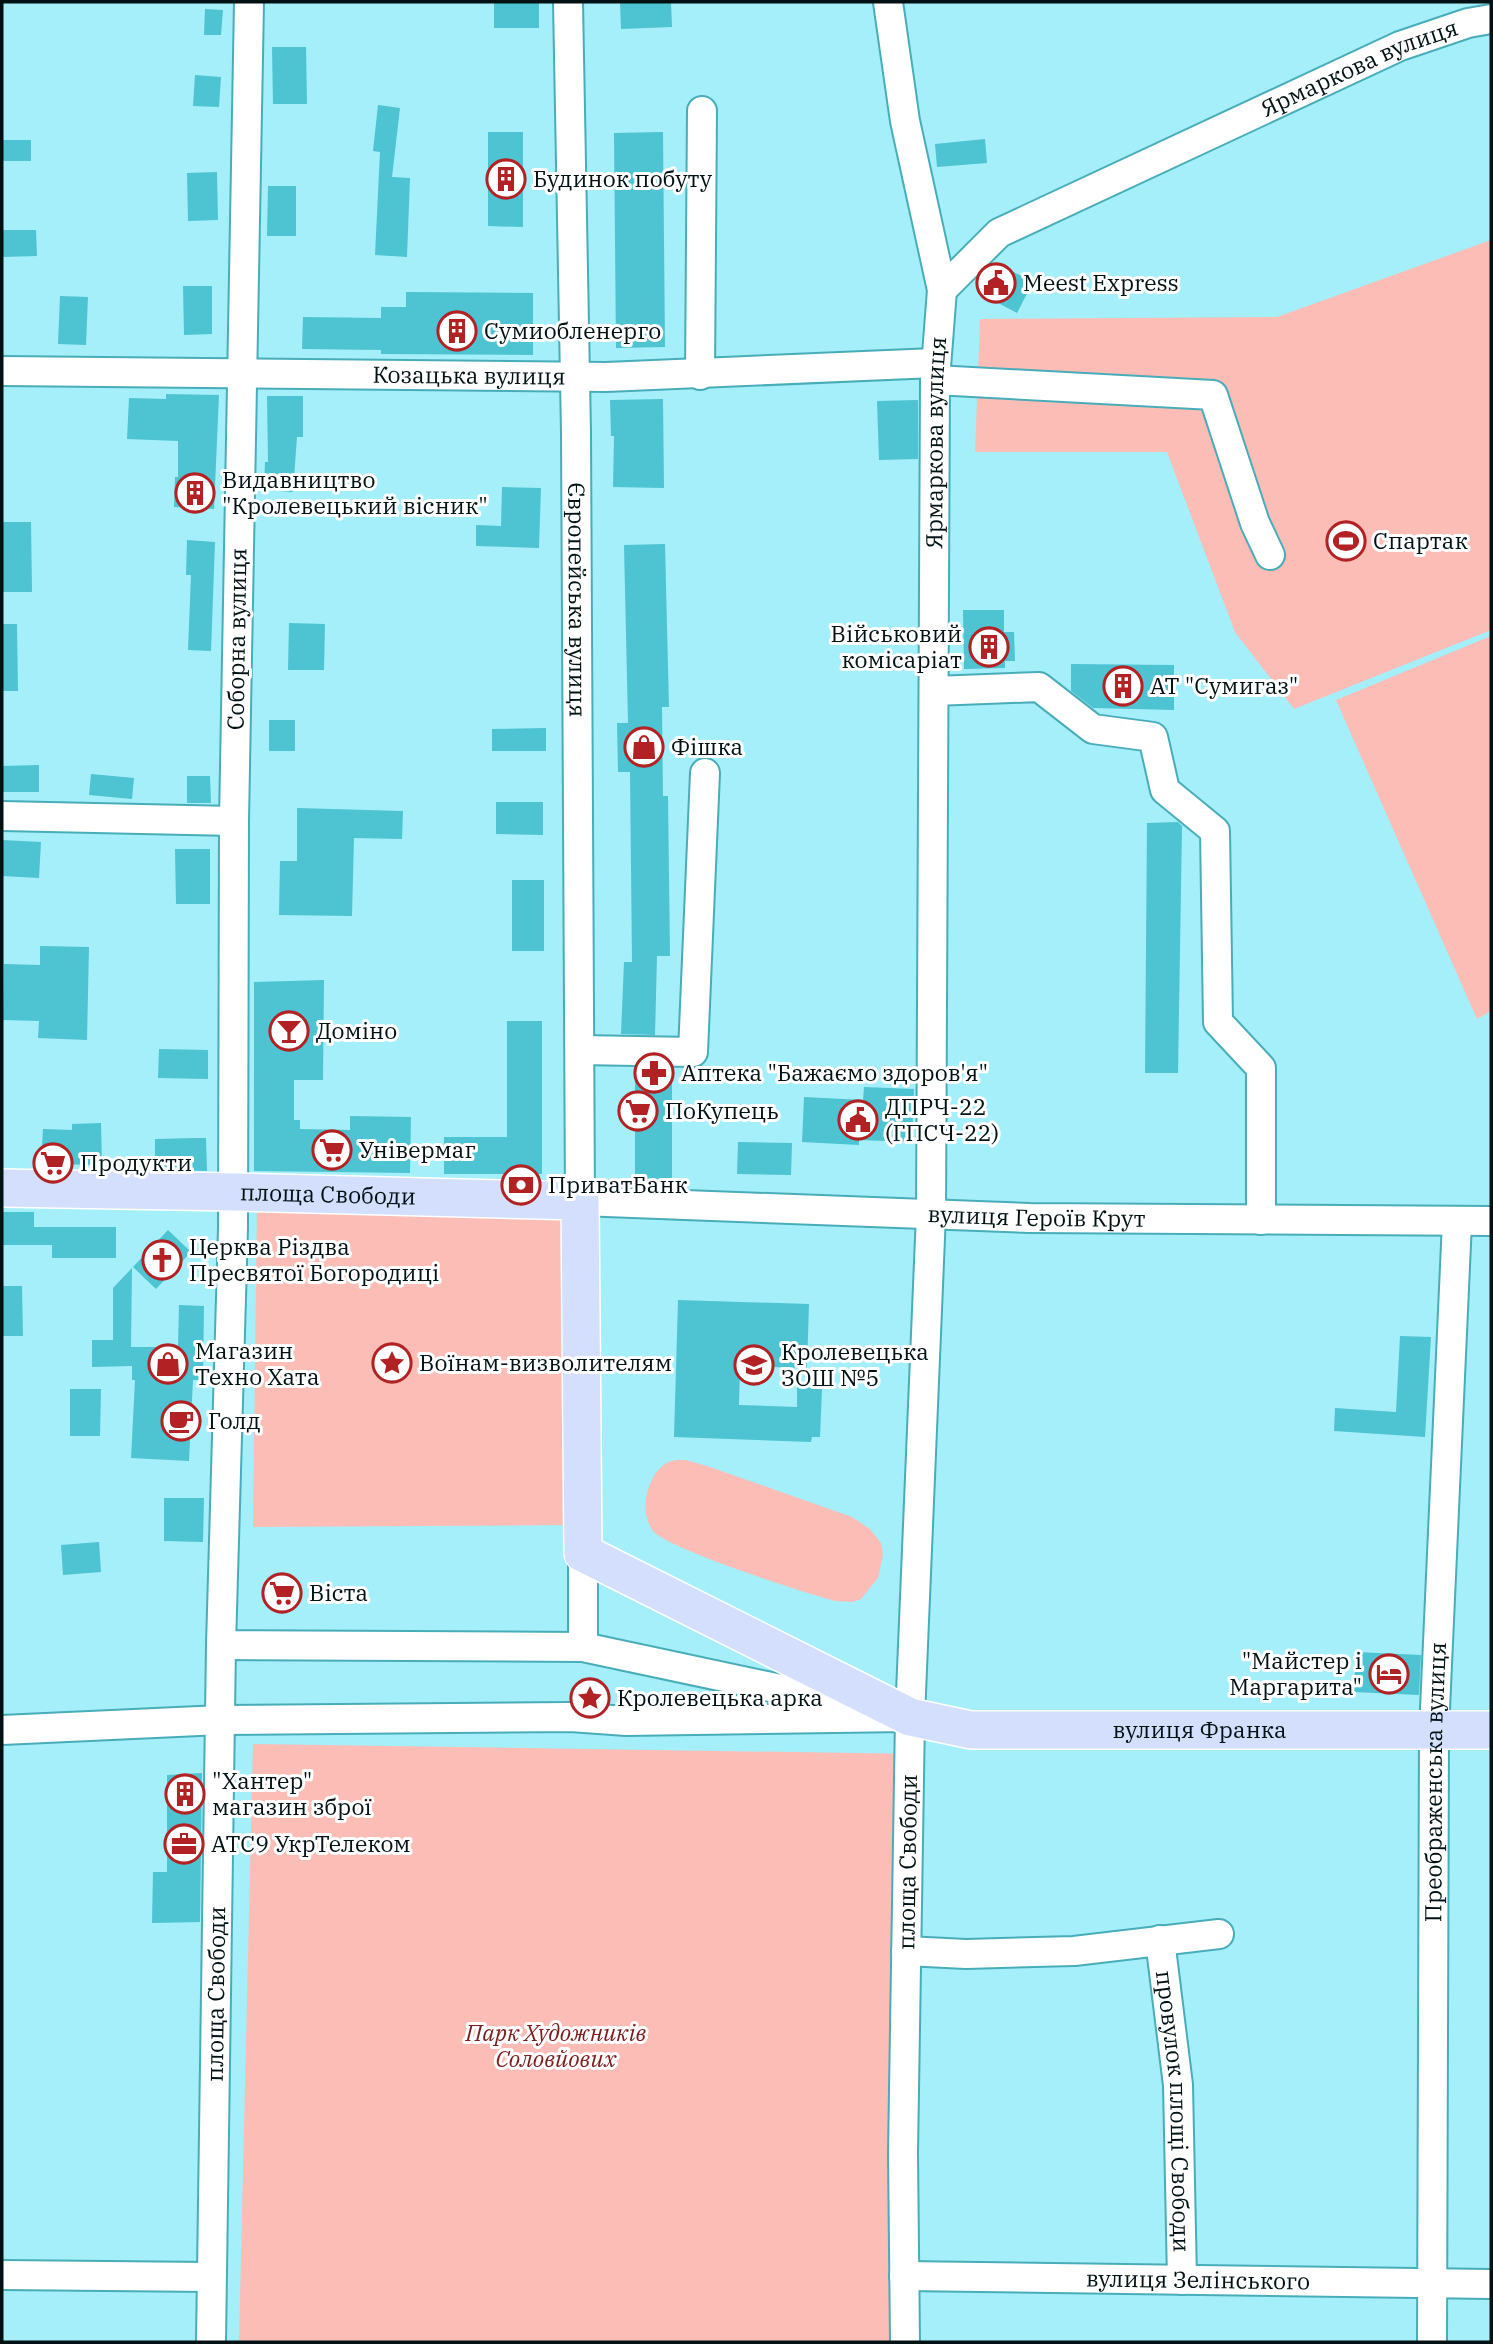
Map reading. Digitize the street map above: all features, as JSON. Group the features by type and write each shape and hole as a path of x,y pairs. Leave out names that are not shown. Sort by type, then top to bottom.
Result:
{"main road":[{"path":"2,1188 234,1192"},
{"name":"площа Свободи","path":"234,1192 580,1201"},
{"path":"580,1201 583,1553"},
{"name":"вулиця Франка","path":"583,1553 909,1717 971,1730 1491,1730"}],"street":[{"name":"Соборна вулиця","path":"234,1192 234,821 249,2"},
{"name":"Європейська вулиця","path":"568,2 576,446 580,1201"},
{"path":"888,2 905,121 942,290"},
{"name":"Ярмаркова вулиця","path":"931,1214 935,371 942,290 999,233 1400,46 1468,23 1491,19"},
{"path":"700,375 702,111"},
{"name":"Козацька вулиця","path":"2,371 606,377 935,371 1213,395 1255,523 1270,555"},
{"path":"934,691 1039,687 1093,729 1153,737 1165,790 1215,831 1218,1022 1261,1068 1261,1220"},
{"path":"580,1050 693,1052 705,772"},
{"path":"2,816 234,821"},
{"name":"площа Свободи","path":"211,2342 221,1645 234,1192"},
{"name":"вулиця Героїв Крут","path":"580,1201 1030,1218 1491,1221"},
{"name":"площа Свободи","path":"905,2342 909,1717 931,1214"},
{"name":"Преображенська вулиця","path":"1432,2342 1434,1731 1457,1222"},
{"path":"583,1553 583,1647"},
{"path":"221,1645 583,1647 909,1717"},
{"path":"2,1730 221,1720 571,1717 631,1721 909,1717"},
{"name":"провулок площі Свободи","path":"906,1951 966,1954 1074,1951 1219,1934"},
{"name":"провулок площі Свободи","path":"1160,1940 1178,2085 1182,2280"},
{"path":"2,2275 211,2277"},
{"name":"вулиця Зелінського","path":"904,2276 1491,2284"}],"green space":[{"name":"Спартак","path":"1491,240 1491,630 1294,709 1235,632 1167,452 975,452 980,319 1277,317"},
{"path":"1491,636 1491,1011 1477,1019 1336,700"},
{"path":"257,1199 573,1207 573,1525 253,1527"},
{"path":"676,1460 710,1467 852,1517 870,1529 881,1543 883,1555 878,1578 861,1599 852,1602 835,1601 738,1570 663,1539 650,1526 646,1516 646,1500 658,1470"},
{"name":"Парк Художників Соловйових","path":"253,1744 922,1754 914,2342 239,2342"}],"building":[{"path":"494,2 539,2 539,28 494,28"},
{"path":"620,2 671,2 672,27 621,29"},
{"path":"205,9 223,10 221,35 204,35"},
{"path":"272,47 306,47 307,104 273,104"},
{"path":"195,75 221,77 219,107 193,106"},
{"path":"378,105 400,108 392,177 410,178 407,257 375,255 380,152 373,151"},
{"name":"Будинок побуту","path":"488,132 523,132 523,227 488,226"},
{"path":"663,132 665,347 616,348 614,133"},
{"path":"985,139 987,163 937,167 935,144"},
{"path":"2,140 31,140 31,161 2,161"},
{"path":"217,172 218,220 188,221 187,173"},
{"path":"268,186 296,186 296,236 267,236"},
{"path":"2,230 36,230 37,256 2,257"},
{"path":"1002,266 1033,282 1017,313 985,296"},
{"path":"183,286 212,286 212,334 184,335"},
{"name":"Сумиобленерго","path":"406,292 533,293 533,355 381,354 381,350 302,349 303,317 381,318 381,307 406,307"},
{"path":"60,296 88,297 86,345 58,344"},
{"path":"166,394 219,395 214,509 174,507 175,477 178,477 178,441 127,439 129,398 166,399"},
{"path":"267,396 303,396 303,437 297,437 293,492 264,490 265,462 268,462"},
{"path":"663,399 664,488 613,487 614,436 611,436 610,400"},
{"path":"918,400 918,459 879,460 877,401"},
{"path":"502,487 541,488 539,548 476,546 476,525 501,526"},
{"path":"2,522 31,522 32,592 2,592"},
{"path":"187,540 215,542 211,651 188,650 191,575 186,575"},
{"path":"665,544 669,707 662,707 663,796 668,796 670,956 657,956 655,1035 621,1034 624,962 632,962 630,772 618,772 617,723 628,723 624,545"},
{"name":"Військовий комісаріат","path":"963,610 1004,610 1004,632 1014,632 1015,661 1005,661 1005,668 964,669"},
{"path":"289,623 325,624 324,670 288,670"},
{"path":"2,624 17,624 18,691 2,691"},
{"name":"АТ \"Сумигаз\"","path":"1071,664 1174,665 1174,710 1093,708 1071,691"},
{"path":"269,720 295,720 295,751 269,751"},
{"path":"546,728 546,751 492,751 492,729"},
{"path":"39,765 39,792 2,792 2,766"},
{"path":"91,774 134,778 132,799 89,795"},
{"path":"187,776 210,776 211,803 187,803"},
{"path":"496,802 543,802 543,835 496,834"},
{"path":"297,808 403,811 402,839 354,838 352,916 279,915 280,861 297,861"},
{"path":"1178,822 1182,826 1178,1073 1145,1073 1147,823"},
{"path":"2,840 41,842 39,878 2,876"},
{"path":"175,849 210,849 210,904 176,904"},
{"path":"512,880 544,880 544,951 512,951"},
{"path":"40,946 89,947 87,1040 38,1038 39,1021 3,1020 4,964 40,965"},
{"path":"324,980 323,1080 294,1080 294,1120 300,1120 300,1129 350,1130 350,1116 411,1117 410,1173 254,1171 254,982"},
{"path":"507,1021 542,1021 542,1174 444,1174 444,1137 507,1137"},
{"path":"159,1049 208,1050 208,1079 158,1078"},
{"path":"635,1071 672,1071 672,1188 635,1186"},
{"name":"ДПРЧ-22 (ГПСЧ-22)","path":"864,1087 914,1089 912,1142 859,1140 859,1145 802,1142 804,1097 863,1100"},
{"path":"101,1123 102,1165 41,1164 43,1129 72,1130 72,1124"},
{"path":"206,1138 207,1171 155,1170 155,1139"},
{"path":"738,1142 792,1143 791,1175 737,1174"},
{"path":"2,1212 34,1212 34,1227 116,1227 116,1258 52,1258 52,1245 2,1245"},
{"name":"Церква Різдва Пресвятої Богородиці","path":"168,1230 191,1252 156,1289 133,1267"},
{"path":"132,1268 131,1347 178,1347 179,1305 204,1306 203,1380 193,1380 189,1461 131,1458 135,1380 132,1380 132,1366 92,1367 92,1340 113,1340 113,1288"},
{"path":"2,1286 22,1286 23,1336 2,1336"},
{"path":"678,1300 809,1304 807,1368 740,1366 739,1405 797,1407 797,1387 822,1388 820,1437 812,1437 811,1442 674,1437"},
{"path":"1400,1336 1431,1337 1425,1437 1334,1431 1335,1408 1396,1412"},
{"path":"70,1389 101,1389 100,1436 70,1436"},
{"path":"164,1498 204,1498 203,1542 164,1541"},
{"path":"99,1542 101,1572 63,1575 61,1545"},
{"name":"Віста","path":"293,1581 294,1605 270,1606 269,1582"},
{"name":"\"Майстер і Маргарита\"","path":"1356,1652 1421,1655 1419,1695 1354,1692"},
{"name":"АТС9 УкрТелеком","path":"202,1773 200,1922 152,1923 153,1872 167,1872 167,1775"}],"place":[{"name":"Будинок побуту","path":"506,179"},
{"name":"Meest Express","path":"996,283"},
{"name":"Сумиобленерго","path":"457,331"},
{"name":"Видавництво \"Кролевецький вісник\"","path":"195,493"},
{"name":"Спартак","path":"1346,541"},
{"name":"Військовий комісаріат","path":"989,647"},
{"name":"АТ \"Сумигаз\"","path":"1123,686"},
{"name":"Фішка","path":"644,747"},
{"name":"Доміно","path":"289,1031"},
{"name":"Аптека \"Бажаємо здоров'я\"","path":"654,1073"},
{"name":"ПоКупець","path":"638,1111"},
{"name":"ДПРЧ-22 (ГПСЧ-22)","path":"858,1120"},
{"name":"Універмаг","path":"332,1150"},
{"name":"Продукти","path":"53,1163"},
{"name":"ПриватБанк","path":"521,1185"},
{"name":"Церква Різдва Пресвятої Богородиці","path":"162,1260"},
{"name":"Воїнам-визволителям","path":"392,1363"},
{"name":"Магазин Техно Хата","path":"168,1364"},
{"name":"Кролевецька ЗОШ №5","path":"754,1365"},
{"name":"Голд","path":"181,1421"},
{"name":"Віста","path":"282,1593"},
{"name":"\"Майстер і Маргарита\"","path":"1389,1674"},
{"name":"Кролевецька арка","path":"590,1698"},
{"name":"\"Хантер\" магазин зброї","path":"185,1794"},
{"name":"АТС9 УкрТелеком","path":"184,1844"}]}
